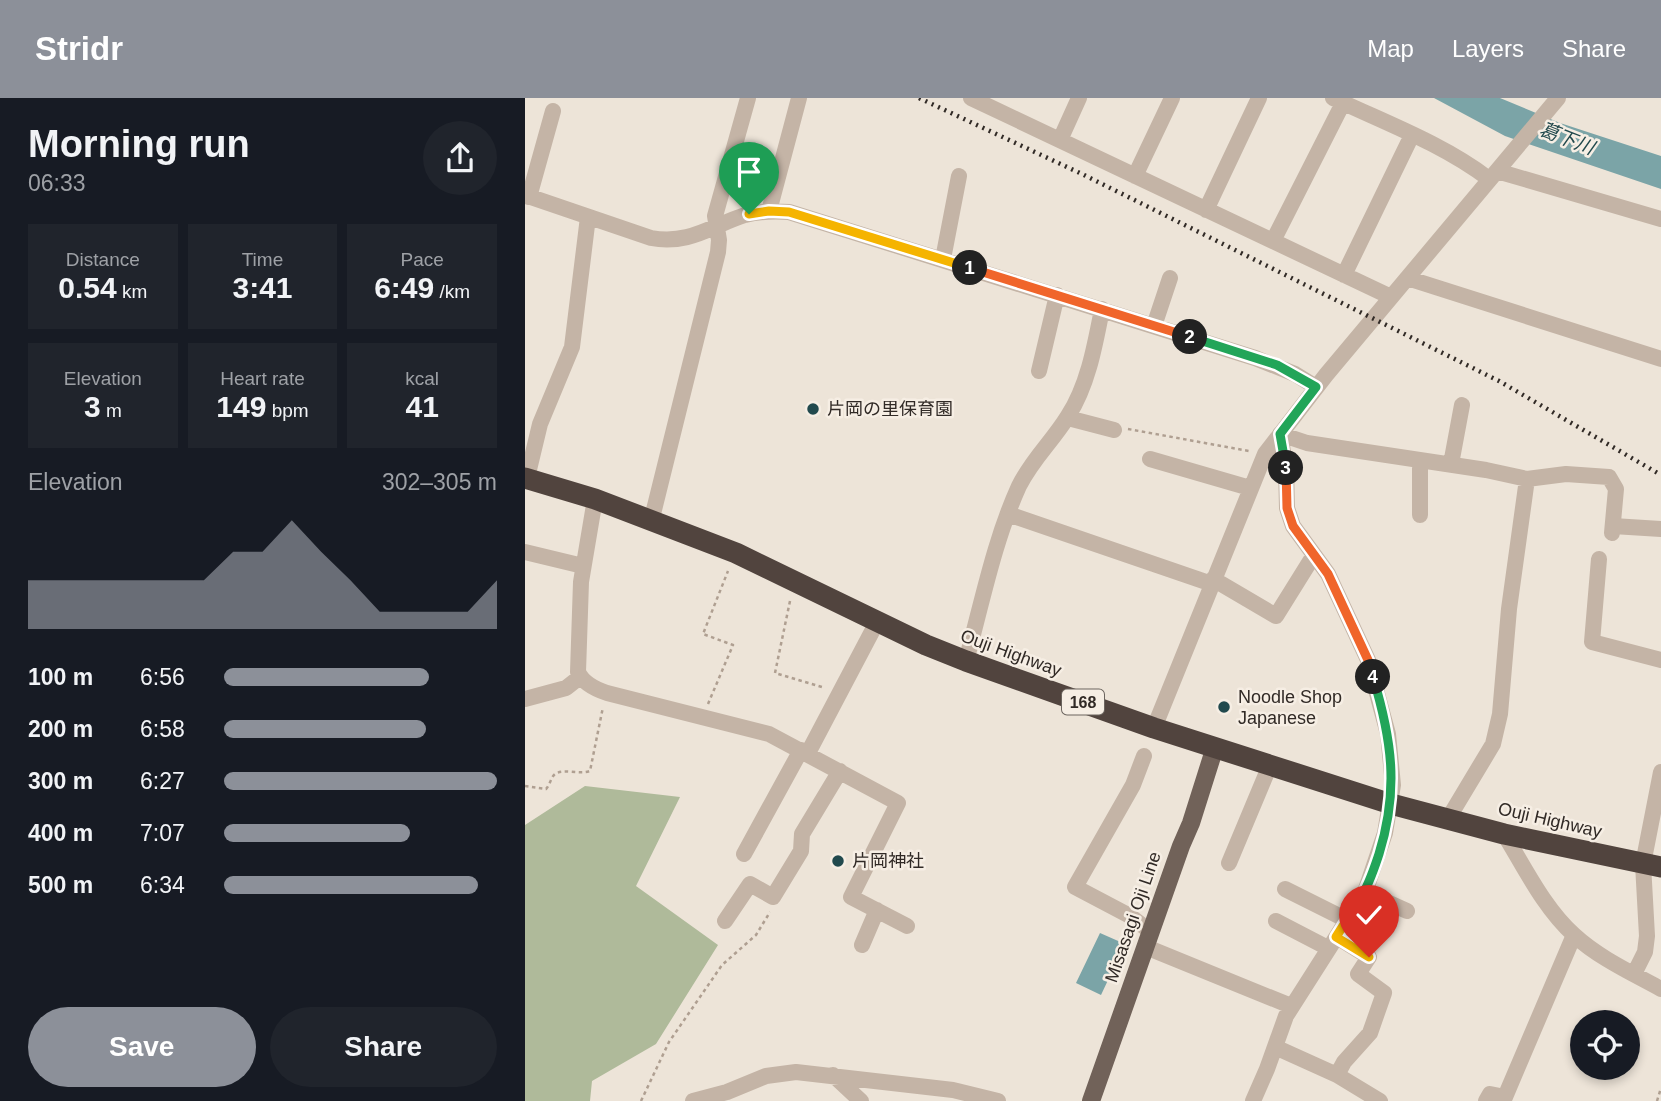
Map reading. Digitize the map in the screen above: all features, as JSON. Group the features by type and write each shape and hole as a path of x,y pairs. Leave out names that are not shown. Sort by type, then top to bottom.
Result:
{"highway":[{"name":"Ouji Highway","path":"526,478 595,499 736,553 877,622 966,661 1154,728 1391,804 1504,834 1652,866"}],"main road":[{"name":"Misasagi Oji Line","path":"1091,1101 1191,823 1215,747"}],"street":[{"path":"651,522 718,252 715,216 748,98"},
{"path":"769,211 799,98"},
{"path":"971,98 992,102 1135,176 1391,297"},
{"path":"1060,139 1079,98"},
{"path":"1135,176 1172,98"},
{"path":"1206,210 1259,98"},
{"path":"1154,728 1265,454 1316,387 1558,98"},
{"path":"1273,241 1338,100 1493,175 1661,219"},
{"path":"553,111 527,196 651,238 665,240 683,239 749,214 769,211 811,217 1277,365 1316,387"},
{"path":"1344,275 1412,135"},
{"path":"943,259 959,176"},
{"path":"526,478 540,424 572,347 588,217"},
{"path":"1154,326 1170,278"},
{"path":"1407,278 1661,359"},
{"path":"1039,371 1057,295"},
{"path":"966,661 1008,514 1030,463 1076,403 1086,375 1102,309"},
{"path":"1451,464 1462,405"},
{"path":"1067,418 1114,430"},
{"path":"1280,434 1307,443 1451,464 1527,479 1566,474 1609,477 1616,489 1612,530 1661,529"},
{"path":"1253,1101 1291,1006 1365,892 1385,834 1391,804 1392,762 1388,734 1371,673 1328,574 1293,526 1287,508 1286,469 1280,434"},
{"path":"1150,459 1250,488"},
{"path":"1420,460 1420,515"},
{"path":"1448,819 1493,744 1500,714 1509,609 1527,479"},
{"path":"595,499 583,566 578,672 580,677 607,693 769,734 898,803 851,897 907,926"},
{"path":"1008,514 1213,581 1276,617 1314,555"},
{"path":"525,552 583,566"},
{"path":"1599,559 1592,642 1661,660"},
{"path":"744,854 840,692 877,622"},
{"path":"525,699 566,688 580,677"},
{"path":"1144,756 1133,785 1075,887 1111,904 1149,939 1291,1006"},
{"path":"1230,863 1270,765"},
{"path":"725,921 750,884 773,897 801,851 802,834 840,771"},
{"path":"1634,974 1645,952 1661,772"},
{"path":"1504,834 1556,915 1574,935 1661,989"},
{"path":"1285,889 1347,920"},
{"path":"1365,892 1407,911"},
{"path":"862,945 877,910"},
{"path":"1276,921 1369,957 1359,974 1384,993 1370,1033 1337,1074"},
{"path":"1486,1101 1490,1094 1505,1097 1574,935"},
{"path":"1275,1047 1337,1074 1380,1101"},
{"path":"693,1101 733,1096 753,1081 781,1073 833,1075 953,1090 998,1101"},
{"path":"833,1075 861,1101"}],"path":[{"path":"1114,430 1126,429 1265,454"},
{"path":"701,716 720,679 733,645 703,634 736,553"},
{"path":"795,580 775,673 840,692"},
{"path":"525,786 546,789 553,776 558,773 590,771 607,693"},
{"path":"641,1101 669,1042 722,965 756,935 770,913 773,897"},
{"path":"1657,1101 1661,1088"}],"green space":[{"path":"585,786 680,797 636,886 718,945 656,1044 592,1081 590,1101 525,1101 525,825"}],"water":[{"name":"葛下川","path":"1434,98 1500,98 1560,123 1661,156 1661,189 1505,136"},
{"path":"1100,933 1125,944 1101,995 1076,983"}],"railway":[{"path":"919,98 1082,174 1499,381 1661,475"}],"place":[{"name":"片岡の里保育園","path":"813,409"},
{"name":"Noodle Shop Japanese","path":"1224,707"},
{"name":"片岡神社","path":"838,861"}],"route":[{"path":"749,214 769,211 811,217 1277,365 1316,387 1280,434 1286,469 1287,508 1293,526 1328,574 1368,660 1388,734 1392,762 1393,785 1385,834 1365,892 1336,937 1369,957"}]}
